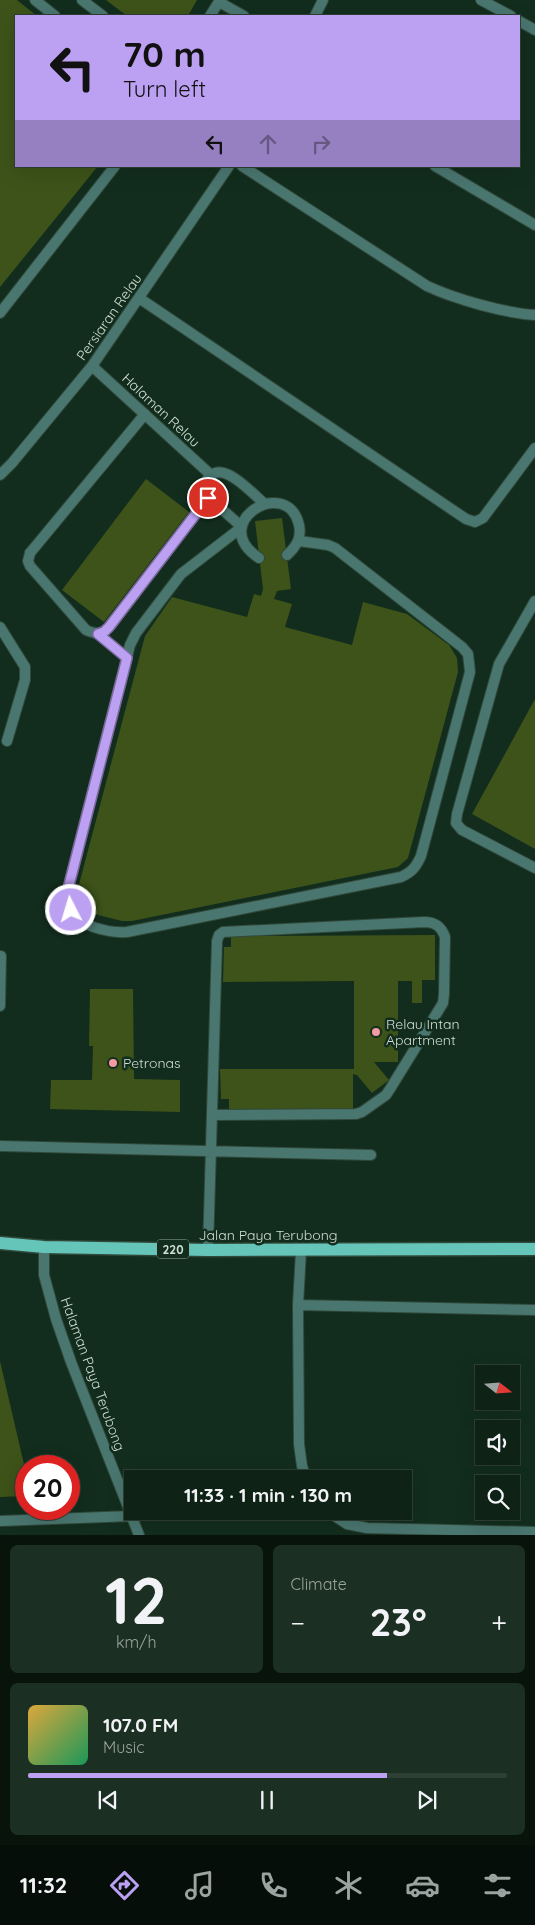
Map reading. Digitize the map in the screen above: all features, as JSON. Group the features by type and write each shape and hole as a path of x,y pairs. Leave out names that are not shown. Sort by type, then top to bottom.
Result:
{"main road":[{"name":"Jalan Paya Terubong","path":"0,1243 44,1247 208,1250 535,1249"}],"street":[{"path":"35,0 54,15"},
{"path":"82,0 101,15"},
{"path":"316,15 323,0"},
{"path":"481,0 508,15"},
{"path":"211,15 220,1 242,15"},
{"path":"520,22 535,30"},
{"path":"0,313 114,167"},
{"name":"Persiaran Relau","path":"0,475 92,366 228,167"},
{"path":"244,167 427,286 451,296 518,313 535,314"},
{"path":"438,167 535,225"},
{"path":"139,298 466,519 475,522 483,518 535,448"},
{"name":"Halaman Relau","path":"92,366 211,475"},
{"path":"127,658 98,634 86,630 30,566 28,561 30,553 145,414"},
{"path":"242,527 208,498 204,488 211,475 220,472 228,473 265,504"},
{"path":"98,634 104,632 109,627 208,498"},
{"path":"260,558 252,553 246,545 242,536 242,527 252,510 265,504 278,504 287,507 294,513 298,522 300,531 298,541 294,549 287,556"},
{"path":"242,527 181,574 136,633 130,645 69,885 68,897 71,910 79,919 103,931 127,932 401,877 410,873 417,866 468,681 470,672 468,654 462,647 335,548 328,545 298,541"},
{"path":"535,601 498,664 457,814 456,824 462,830 535,868"},
{"path":"0,627 25,666 25,680 7,742"},
{"path":"208,1250 216,950 219,935 223,932 424,922 431,922 442,930 445,937 445,946 444,994 442,1003 386,1095 362,1112 356,1114 212,1115"},
{"path":"0,1006 1,956"},
{"path":"0,1146 371,1155"},
{"name":"Halaman Paya Terubong","path":"44,1247 44,1275 56,1319 124,1498"},
{"path":"301,1251 298,1305 299,1444 304,1470"},
{"path":"298,1305 535,1310"},
{"path":"0,1521 124,1516"},
{"name":"Halaman Paya Terubong","path":"133,1520 139,1535"},
{"path":"341,1520 347,1524 367,1528 535,1532"}],"building":[{"path":"0,0 17,0 36,15 15,15 15,167 97,167 0,287"},
{"path":"106,0 197,0 189,15 126,15"},
{"path":"146,479 189,512 104,622 62,590"},
{"path":"282,518 291,589 277,591 274,599 292,604 285,627 352,645 363,602 407,614 449,645 457,658 458,672 408,858 398,867 132,921 122,921 90,913 81,907 77,899 78,888 145,636 172,597 247,617 254,594 261,596 263,589 255,521"},
{"path":"535,699 535,849 472,814"},
{"name":"Relau Intan Apartment","path":"435,935 435,980 422,980 422,1003 412,1003 412,981 398,981 398,1062 374,1062 389,1080 372,1093 357,1075 353,1074 353,1109 229,1109 229,1099 221,1099 220,1069 354,1069 354,981 223,982 224,947 231,947 231,936"},
{"name":"Petronas","path":"90,989 133,989 134,1079 180,1080 180,1112 50,1109 51,1080 92,1080 93,1046 89,1046"},
{"path":"0,1361 22,1455 15,1455 15,1496 0,1497"}],"place":[{"name":"Relau Intan Apartment","path":"376,1032"},
{"name":"Petronas","path":"113,1063"}],"route":[{"path":"71,910 68,897 69,885 127,658 98,634 104,632 109,627 208,498"}]}
